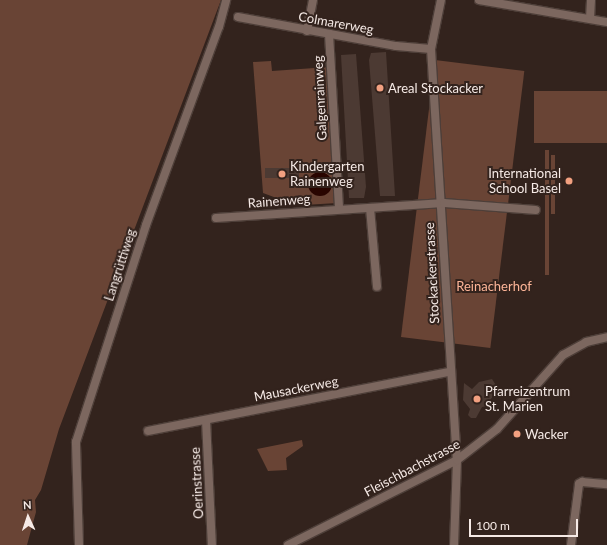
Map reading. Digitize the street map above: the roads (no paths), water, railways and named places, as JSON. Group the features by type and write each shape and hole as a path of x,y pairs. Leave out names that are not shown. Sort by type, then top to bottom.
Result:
{"street":[{"name":"Langrüttiweg","path":"79,545 76,442 146,225 218,31 226,0"},
{"path":"307,31 313,0"},
{"name":"Stockackerstrasse","path":"441,0 431,49 450,372 457,460 454,545"},
{"path":"479,0 523,4 607,22"},
{"path":"590,19 591,0"},
{"name":"Colmarerweg","path":"238,17 307,31 431,49"},
{"name":"Galgenrainweg","path":"329,34 339,209"},
{"name":"Rainenweg","path":"216,218 339,209 440,204 536,210"},
{"path":"370,208 376,287"},
{"name":"Fleischbachstrasse","path":"288,545 457,460 497,429 563,355 586,342 607,337"},
{"name":"Mausackerweg","path":"148,431 450,372"},
{"name":"Oerinstrasse","path":"206,420 212,545"},
{"path":"571,545 579,484 582,482 607,484"}],"place":[{"name":"Areal Stockacker","path":"380,88"},
{"name":"Kindergarten Rainenweg","path":"282,174"},
{"name":"International School Basel","path":"569,181"},
{"name":"Pfarreizentrum St. Marien","path":"477,399"},
{"name":"Wacker","path":"517,434"}],"park label":[{"name":"Reinacherhof","path":"494,286"}]}
